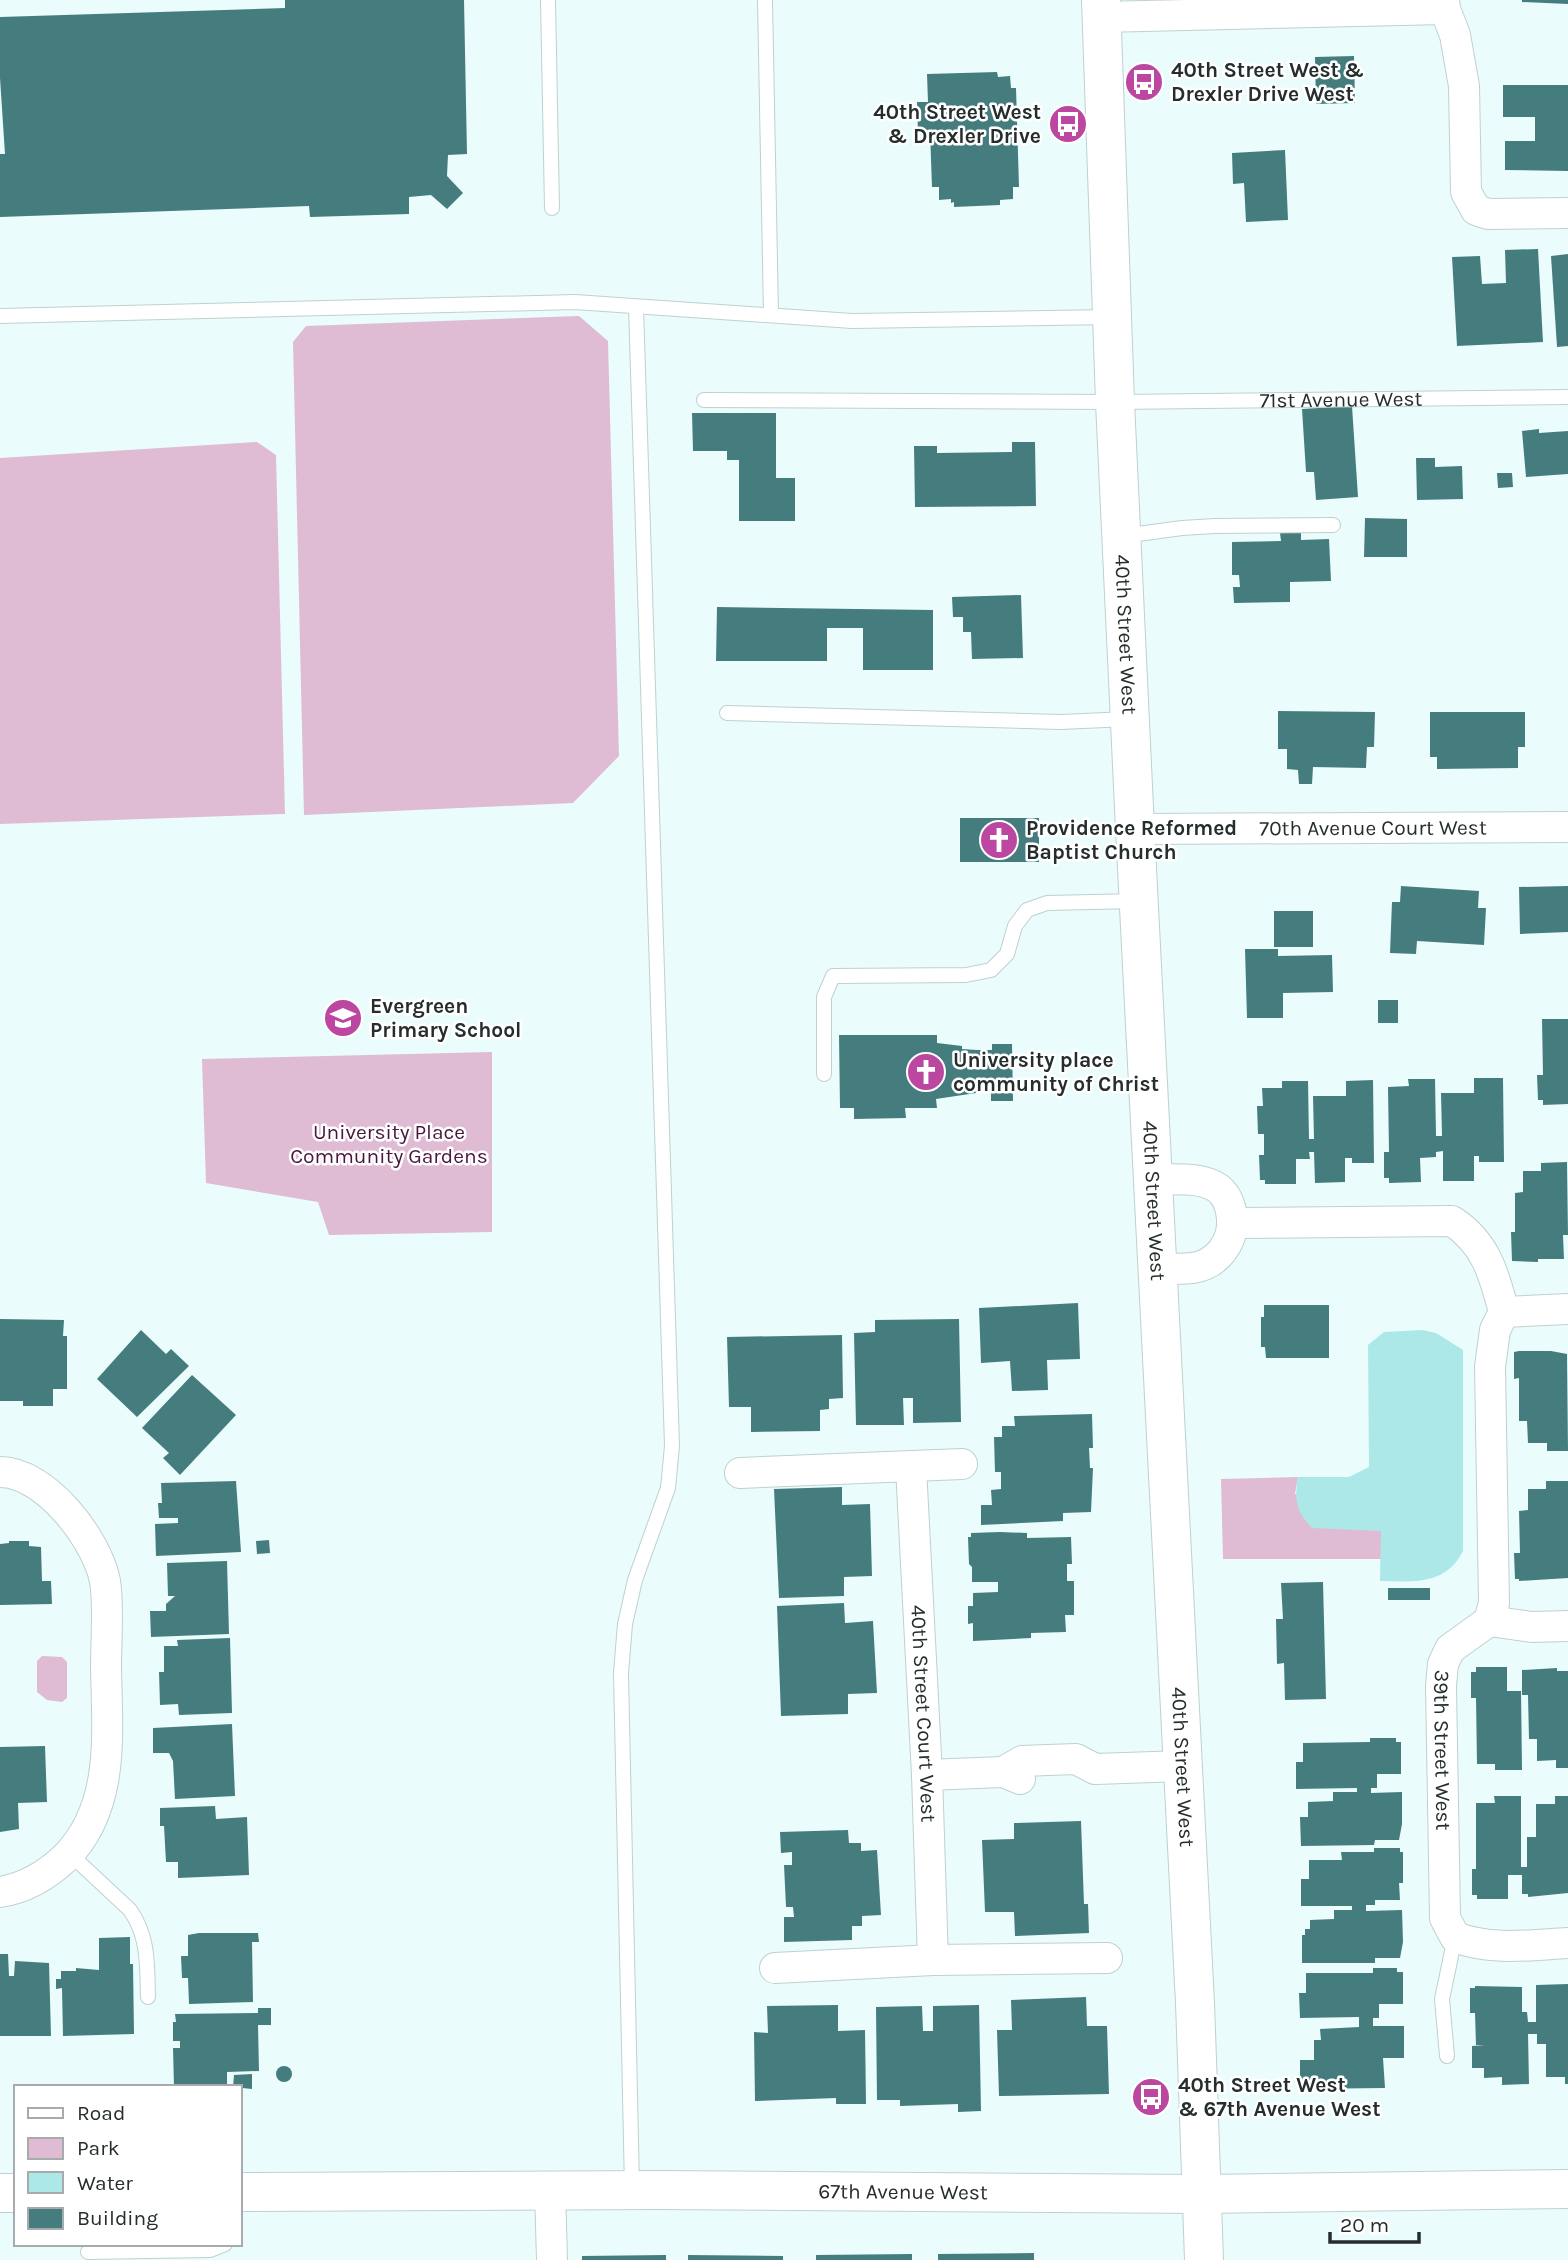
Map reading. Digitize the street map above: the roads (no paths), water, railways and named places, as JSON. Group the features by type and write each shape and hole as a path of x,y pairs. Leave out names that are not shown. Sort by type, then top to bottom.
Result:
{"main road":[{"name":"40th Street West","path":"1101,8 1115,402 1205,2260"},
{"name":"67th Avenue West","path":"242,2192 632,2190 1203,2194 1568,2189"}],"street":[{"path":"1101,8 1445,4 1455,35 1464,86 1466,192 1476,210 1488,214 1568,213"},
{"name":"70th Avenue Court West","path":"1135,829 1568,827"},
{"path":"1154,1179 1192,1180 1220,1190 1230,1206 1232,1223 1231,1238 1219,1256 1195,1268 1159,1269"},
{"path":"1232,1223 1452,1221 1468,1231 1479,1244 1497,1286 1499,1321 1490,1367 1494,1603 1489,1621 1532,1628 1568,1626"},
{"path":"1499,1321 1568,1308"},
{"path":"740,1474 962,1464"},
{"name":"40th Street Court West","path":"911,1468 927,1775 933,1960"},
{"path":"0,1472 27,1479 55,1497 75,1520 92,1549 105,1580 107,1739 104,1783 93,1818 77,1845 54,1868 33,1882 0,1892"},
{"name":"39th Street West","path":"1455,1937 1445,1918 1443,1904 1443,1664 1450,1649 1489,1621"},
{"path":"927,1775 1003,1772 1022,1761 1035,1760 1076,1759 1095,1769 1183,1766"},
{"path":"1455,1937 1475,1945 1498,1947 1568,1943"},
{"path":"775,1968 933,1960 1107,1958"},
{"path":"550,2190 552,2260"}],"lane":[{"path":"548,0 552,208"},
{"path":"765,0 771,315"},
{"path":"0,316 561,303 852,321 1112,317"},
{"path":"632,2190 621,1673 625,1624 642,1557 668,1488 672,1446 636,307"},
{"name":"71st Avenue West","path":"704,400 1115,402 1568,397"},
{"path":"1122,537 1193,527 1333,524"},
{"path":"727,713 1060,722 1130,719"},
{"path":"824,1074 824,997 832,976 966,975 991,970 1007,954 1015,926 1027,910 1047,903 1139,901"},
{"path":"69,1853 130,1910 137,1920 146,1946 148,1997"},
{"path":"1447,2056 1442,1999 1455,1937"},
{"path":"88,2252 210,2250 220,2246"}],"water":[{"path":"1422,1330 1436,1333 1463,1350 1463,1551 1448,1570 1438,1576 1417,1581 1380,1581 1381,1531 1312,1528 1302,1516 1298,1505 1298,1477 1349,1477 1369,1467 1368,1345 1384,1332"}],"place":[{"name":"40th Street West & Drexler Drive West","path":"1144,82"},
{"name":"40th Street West & Drexler Drive","path":"1068,124"},
{"name":"Providence Reformed Baptist Church","path":"999,840"},
{"name":"Evergreen Primary School","path":"343,1018"},
{"name":"University place community of Christ","path":"926,1072"},
{"name":"40th Street West & 67th Avenue West","path":"1151,2097"}],"park label":[{"name":"University Place Community Gardens","path":"389,1144"}]}
